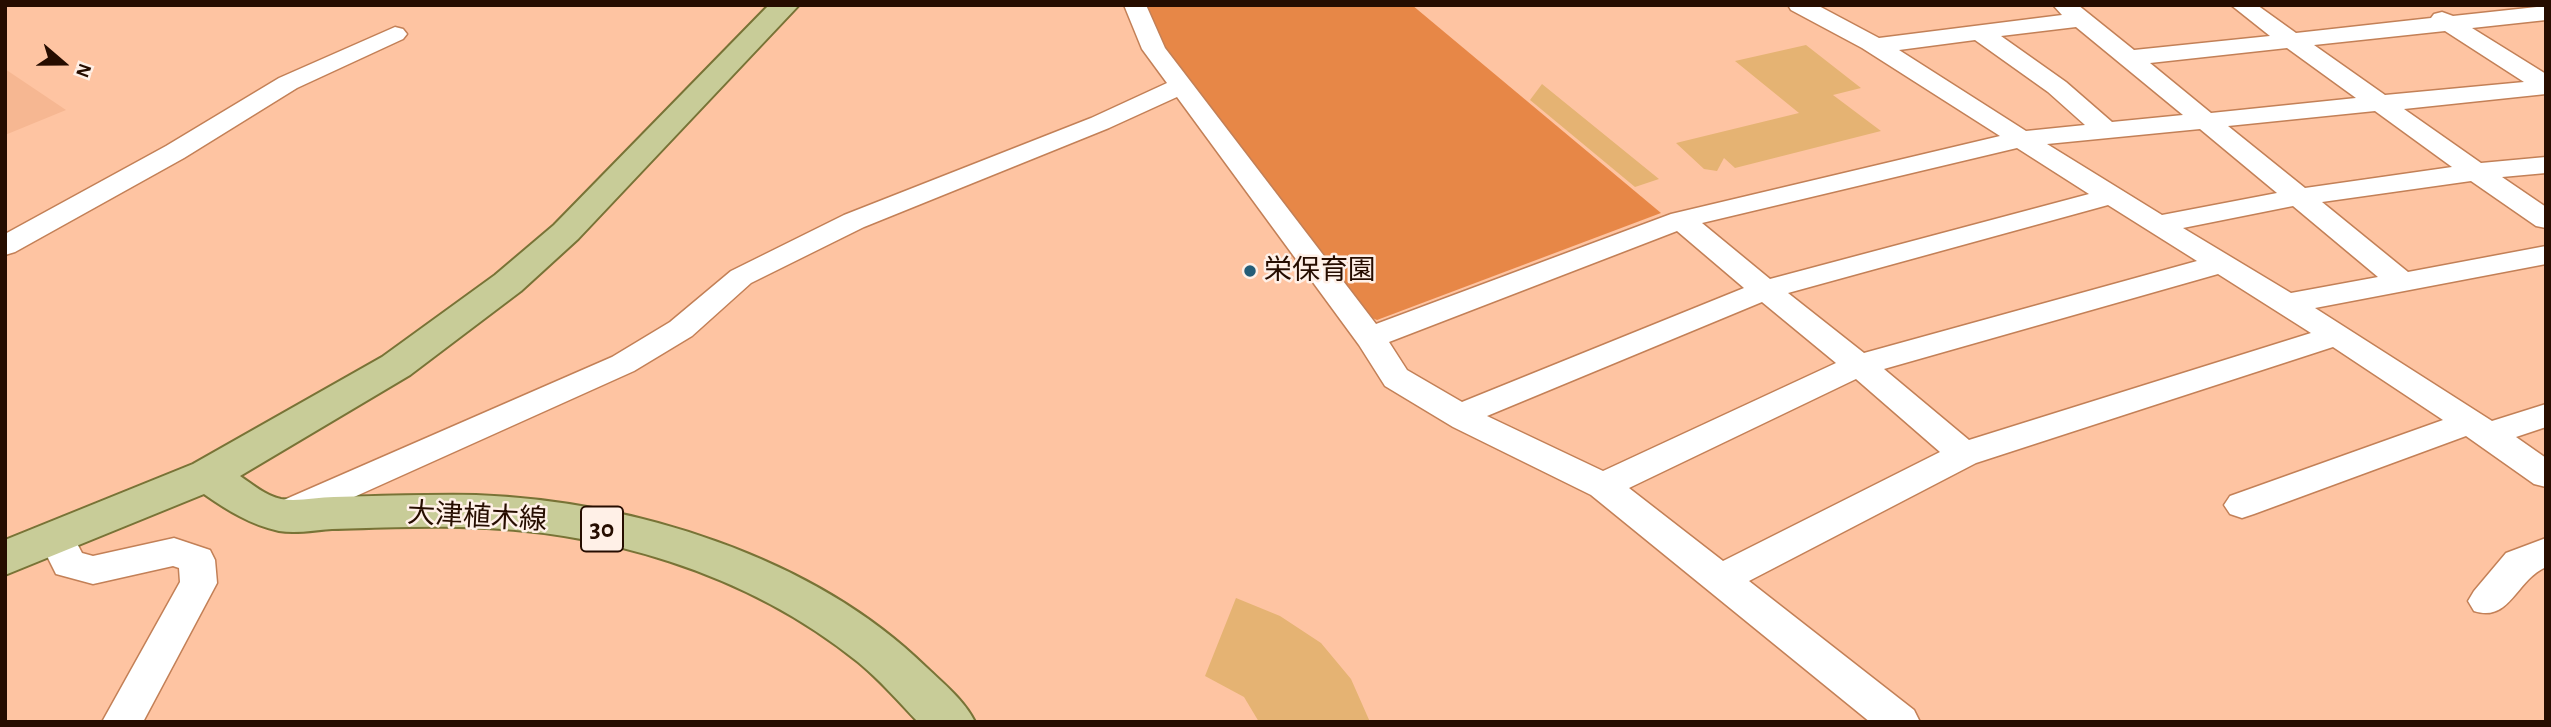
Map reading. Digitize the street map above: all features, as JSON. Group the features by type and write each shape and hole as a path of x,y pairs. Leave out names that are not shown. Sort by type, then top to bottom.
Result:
{"main road":[{"path":"5,558 208,475 396,366 508,283 566,232 785,5"},
{"name":"大津植木線","path":"208,475 245,501 282,515 505,513 581,524 674,546 756,576 817,610 874,648 950,722"}],"street":[{"path":"1135,5 1154,49 1370,338 1396,378 1465,419 1603,486 1900,722"},
{"path":"1799,5 1873,46 2289,303 2546,475"},
{"path":"2242,5 2546,220"},
{"path":"2420,5 2546,86"},
{"path":"1873,46 1980,32 2069,9 2404,283"},
{"path":"2128,58 2546,13"},
{"path":"1980,32 2057,88 2106,130"},
{"path":"5,246 175,152 288,83 395,34"},
{"path":"282,515 623,364 681,329 741,277 854,221 1100,123 1182,86"},
{"path":"1370,338 1681,220 2021,139 2546,86"},
{"path":"2158,224 2298,197 2546,165"},
{"path":"1465,419 1477,407 1765,290 2111,195"},
{"path":"1681,220 1964,454"},
{"path":"2289,303 2546,255"},
{"path":"1603,486 1859,365 2223,263"},
{"path":"1722,578 1964,454 2337,335"},
{"path":"2242,505 2479,428 2546,415"},
{"path":"56,538 69,564 93,570 174,552 197,560 199,583 122,722"},
{"path":"2487,601 2519,563 2546,552"}],"shaded area":[{"path":"1144,5 1412,5 1661,213 1377,320 1365,315 1164,46"},
{"path":"5,69 66,110 5,135"}],"building":[{"path":"1806,45 1861,88 1833,95 1881,131 1735,168 1724,158 1717,171 1704,169 1676,143 1799,113 1735,61"},
{"path":"1542,84 1659,179 1635,187 1530,100"},
{"path":"1236,598 1280,616 1321,643 1351,679 1370,722 1259,722 1244,697 1205,676"}],"place":[{"name":"栄保育園","path":"1250,271"}]}
